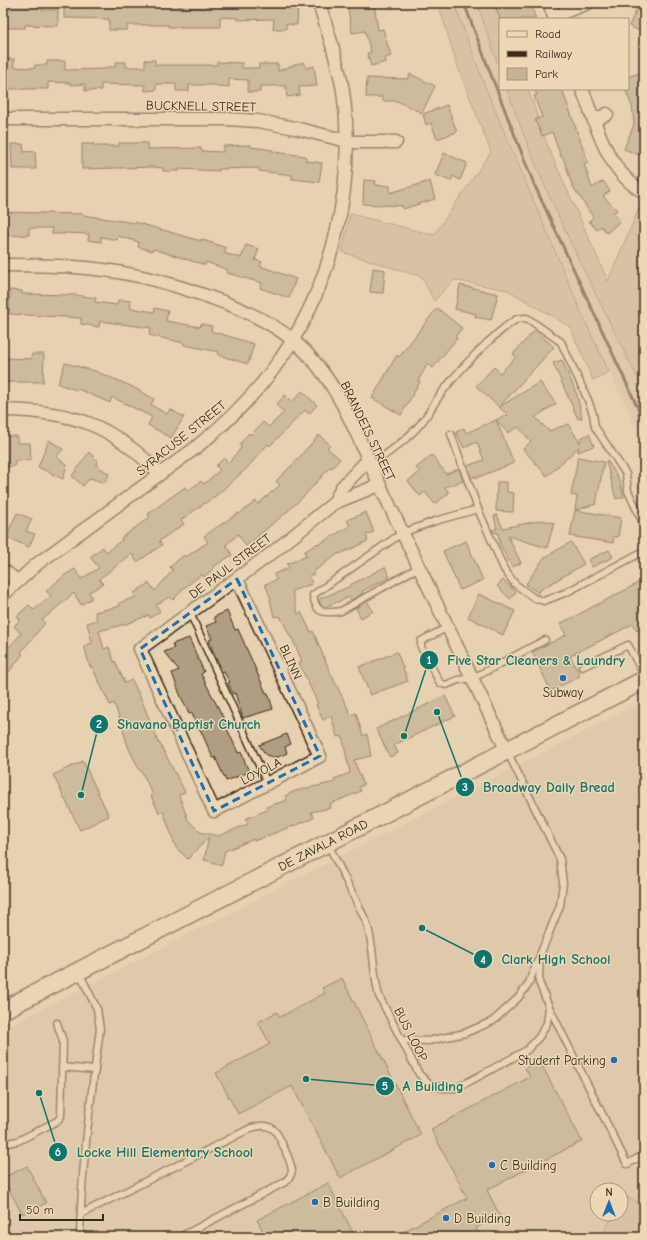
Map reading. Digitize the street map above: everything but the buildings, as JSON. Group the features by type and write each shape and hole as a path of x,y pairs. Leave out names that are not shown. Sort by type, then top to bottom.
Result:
{"main road":[{"name":"DE ZAVALA ROAD","path":"3,1010 644,680"}],"street":[{"name":"SYRACUSE STREET","path":"3,595 37,564 160,474 218,429 246,402 272,371 293,339 313,302 333,245 341,211 347,148 345,111 340,72 319,3"},
{"path":"549,3 555,17 588,3"},
{"path":"582,90 610,158 621,174 644,192"},
{"path":"594,120 607,114"},
{"name":"BUCKNELL STREET","path":"3,119 250,120 295,128 346,141 396,142"},
{"name":"BRANDEIS STREET","path":"3,265 84,268 137,276 191,290 242,310 293,339 309,355 341,400 379,485 507,751"},
{"path":"3,410 61,414 78,419 95,426 126,443 145,458 160,474"},
{"name":"DE PAUL STREET","path":"334,503 342,487 370,463"},
{"name":"DE PAUL STREET","path":"214,811 140,649 272,553 334,503 379,485"},
{"path":"3,570 17,581"},
{"name":"BLINN","path":"237,579 320,756"},
{"name":"LOYOLA","path":"214,811 320,756"}],"lane":[{"path":"370,463 400,444 418,426 442,391 495,337 516,319 527,318 561,342 588,400 596,427 626,474 628,491 644,525"},
{"path":"451,434 478,509 504,569 515,584 534,598 544,601 567,592 644,551"},
{"path":"419,567 341,611 327,614 318,610 314,602 313,595 402,533 435,521 478,509"},
{"path":"190,613 267,783"},
{"path":"448,627 420,641 421,647 440,683 446,685 458,680 473,678 545,640"},
{"path":"582,667 628,645 644,675"},
{"path":"402,1040 428,1041 464,1033 494,1021 518,998 528,985 560,906 563,883 560,859 507,751"},
{"name":"BUS LOOP","path":"327,843 371,934 375,983 379,996 419,1074 430,1085 443,1088 456,1088 527,1050 539,1037 547,1023 549,1007"},
{"path":"540,955 539,982 549,1007 627,1164 644,1155"},
{"path":"79,971 96,1009 100,1029 83,1167 80,1237"},
{"path":"3,1140 7,1143 18,1141 57,1121 61,1116 63,1041 57,1023"},
{"path":"62,1067 95,1070"},
{"path":"80,1214 251,1128 260,1125 275,1129 291,1163 292,1171 285,1182 180,1237"}],"highlighted area":[{"path":"237,579 320,756 214,811 140,649"}],"shaded area":[{"path":"454,3 477,3 499,67 499,90 507,90 518,122 554,208 644,391 644,444 584,319 486,91"},
{"path":"644,701 644,1237 3,1237 3,1029"}],"green space":[{"path":"438,3 454,3 486,89 584,319 609,372 593,380 570,327 508,290 454,280 434,301 422,277 342,252 350,214 434,235 491,152 457,64"},
{"path":"477,3 499,3 499,67"},
{"path":"507,90 528,90 548,147 608,281 644,196 644,391 553,205 521,128"},
{"path":"629,1198 644,1206 644,1237 601,1237 609,1222 629,1222"}],"railway":[{"path":"464,3 534,184 644,421"}],"place":[{"name":"Subway","path":"563,678"},
{"name":"Broadway Daily Bread","path":"437,712"},
{"name":"Five Star Cleaners & Laundry","path":"404,736"},
{"name":"Shavano Baptist Church","path":"81,795"},
{"name":"Clark High School","path":"422,928"},
{"name":"Student Parking","path":"614,1060"},
{"name":"A Building","path":"306,1079"},
{"name":"Locke Hill Elementary School","path":"39,1093"},
{"name":"C Building","path":"492,1165"},
{"name":"B Building","path":"315,1202"},
{"name":"D Building","path":"446,1218"}]}
